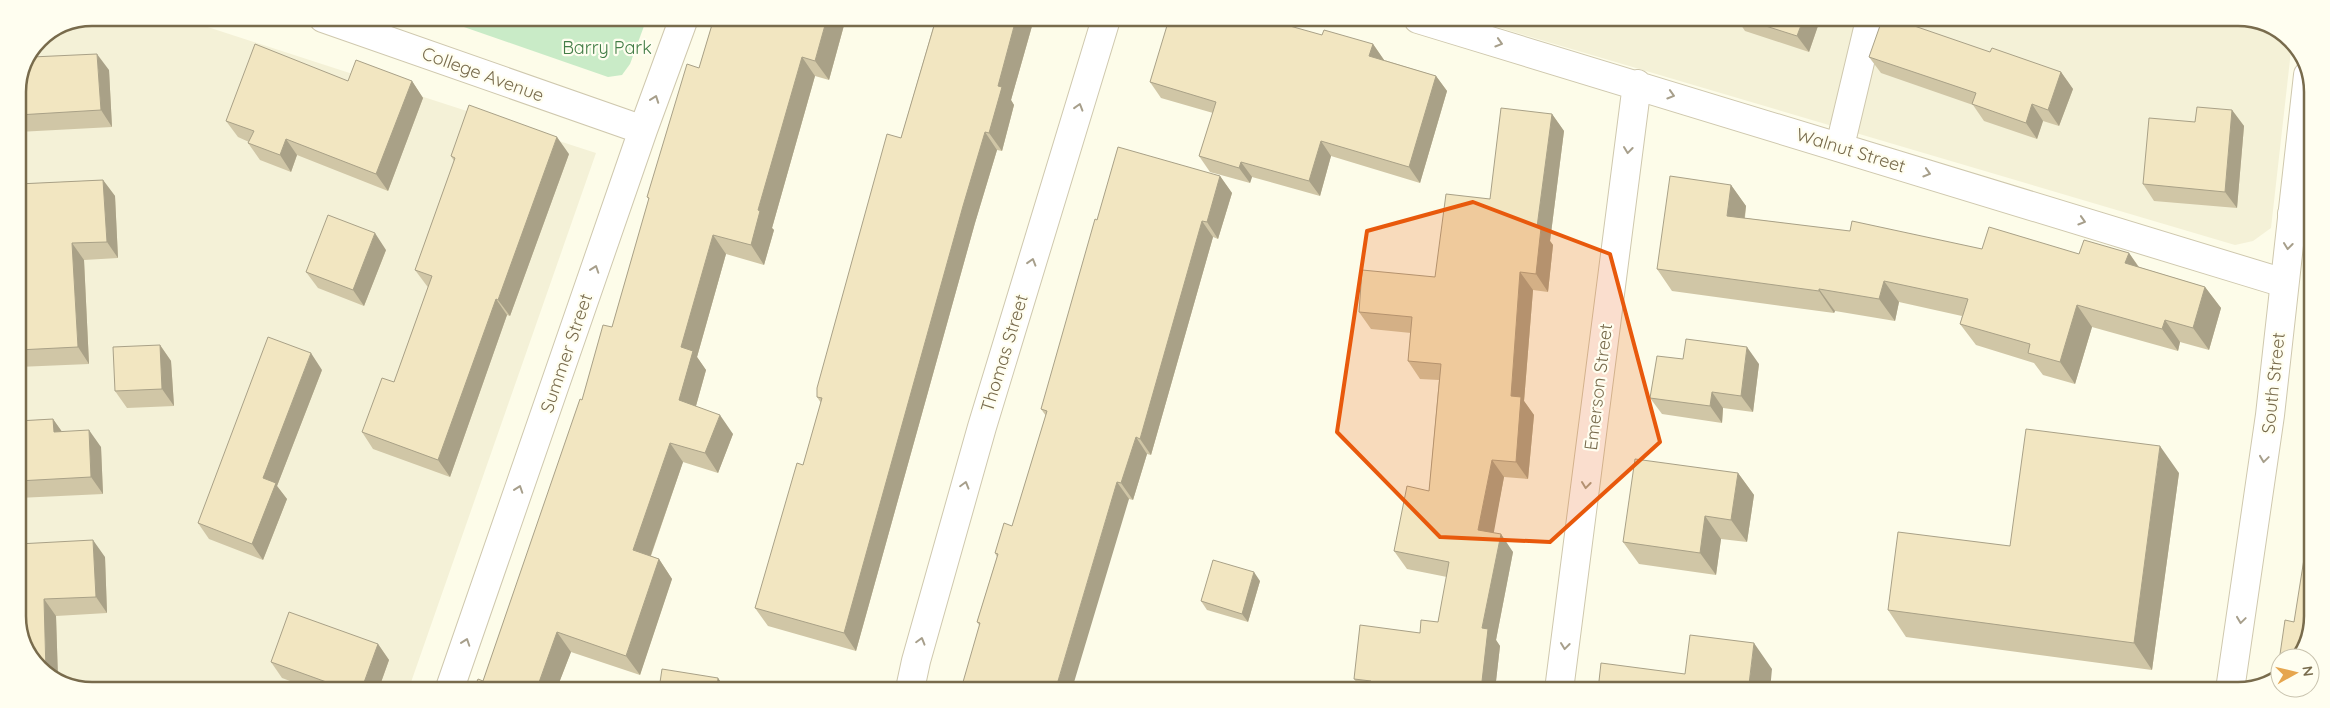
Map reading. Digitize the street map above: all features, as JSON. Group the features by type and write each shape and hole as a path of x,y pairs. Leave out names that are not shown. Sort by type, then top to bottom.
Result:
{"street":[{"name":"College Avenue","path":"346,26 643,130"},
{"name":"Summer Street","path":"452,682 643,130 681,26"},
{"name":"Thomas Street","path":"912,682 982,427 1104,26"},
{"name":"Walnut Street","path":"1462,26 1637,84 2284,283"},
{"path":"1840,146 1869,26"},
{"name":"Emerson Street","path":"1560,682 1637,84"},
{"name":"South Street","path":"2231,682 2270,415 2284,283 2302,215 2304,168"}],"highlighted area":[{"path":"1473,202 1610,254 1660,442 1550,542 1440,537 1337,432 1367,231"}],"shaded area":[{"path":"92,26 205,26 596,153 411,682 92,682 75,680 59,673 37,653 31,641 26,620 26,92 31,67 45,45 67,31"},
{"path":"1494,26 2238,26 2255,28 2278,40 2291,54 2271,228 2253,241 2235,245"}],"green space":[{"name":"Barry Park","path":"461,26 644,26 630,64 622,75 608,77"}],"building":[{"path":"712,26 825,26 815,61 802,57 758,210 760,211 751,245 713,235 681,347 693,351 679,400 720,415 705,453 670,443 633,550 659,559 626,656 557,632 539,682 477,682 478,679 483,681 580,399 582,400 603,325 612,327 649,198 647,197 687,64 699,68"},
{"path":"934,26 1014,26 998,86 1002,87 989,133 985,132 963,206 844,633 755,608 797,463 803,465 822,398 817,397 817,388 887,134 901,138"},
{"path":"1167,26 1290,26 1322,35 1324,30 1373,44 1369,56 1436,76 1409,167 1321,141 1309,181 1241,162 1239,168 1199,156 1216,102 1150,82"},
{"path":"1766,26 1801,26 1797,36"},
{"path":"1880,26 1914,26 1990,52 1992,48 2061,72 2048,110 2032,104 2026,123 1972,104 1976,93 1869,57"},
{"path":"255,44 348,81 356,60 412,81 376,174 286,139 280,155 248,143 254,131 226,121"},
{"path":"97,54 101,110 26,115 28,79 36,57"},
{"path":"469,105 557,137 438,460 362,432 382,378 394,382 432,276 415,270 455,158 451,156"},
{"path":"2197,107 2232,110 2225,192 2143,184 2149,118 2195,122"},
{"path":"1501,108 1552,114 1537,227 1541,228 1536,274 1520,272 1511,396 1521,397 1516,462 1492,460 1478,530 1501,534 1482,628 1488,629 1482,682 1371,682 1354,679 1360,625 1420,633 1421,620 1438,622 1449,562 1394,551 1407,486 1429,491 1441,364 1408,361 1412,317 1359,312 1362,270 1435,277 1446,194 1490,199"},
{"path":"1118,147 1220,176 1207,222 1202,221 1140,439 1136,437 1121,483 1117,482 1058,681 1064,682 963,682 980,623 977,622 998,554 995,553 1004,523 1012,526 1047,411 1041,409 1095,219 1097,220"},
{"path":"1670,176 1731,185 1727,216 1850,231 1852,221 1982,249 1989,227 2079,254 2084,240 2129,253 2125,263 2205,287 2193,328 2165,320 2162,329 2077,305 2060,362 2028,353 2030,344 1960,324 1968,299 1884,281 1879,299 1819,289 1819,291 1657,269"},
{"path":"103,180 107,242 72,243 78,347 26,350 26,184"},
{"path":"328,215 375,233 353,290 306,272"},
{"path":"268,337 311,353 263,478 276,483 252,544 198,523"},
{"path":"1686,339 1747,347 1741,396 1712,392 1710,406 1650,398 1657,356 1683,359"},
{"path":"160,345 162,389 115,391 113,347"},
{"path":"53,419 54,432 89,430 91,477 26,481 26,421"},
{"path":"2026,429 2160,446 2134,643 1888,610 1898,532 2010,546"},
{"path":"1635,459 1738,473 1731,520 1705,516 1700,553 1623,542"},
{"path":"93,540 96,597 44,599 46,662 37,653 31,641 26,620 26,544"},
{"path":"2304,559 2304,616 2302,633 2296,648 2281,648 2285,620 2294,622"},
{"path":"1213,560 1254,572 1242,614 1201,601"},
{"path":"289,612 378,644 364,682 326,682 271,662"},
{"path":"1690,635 1754,643 1749,682 1599,682 1601,663 1685,674"},
{"path":"662,669 718,678 718,682 660,682"}]}
